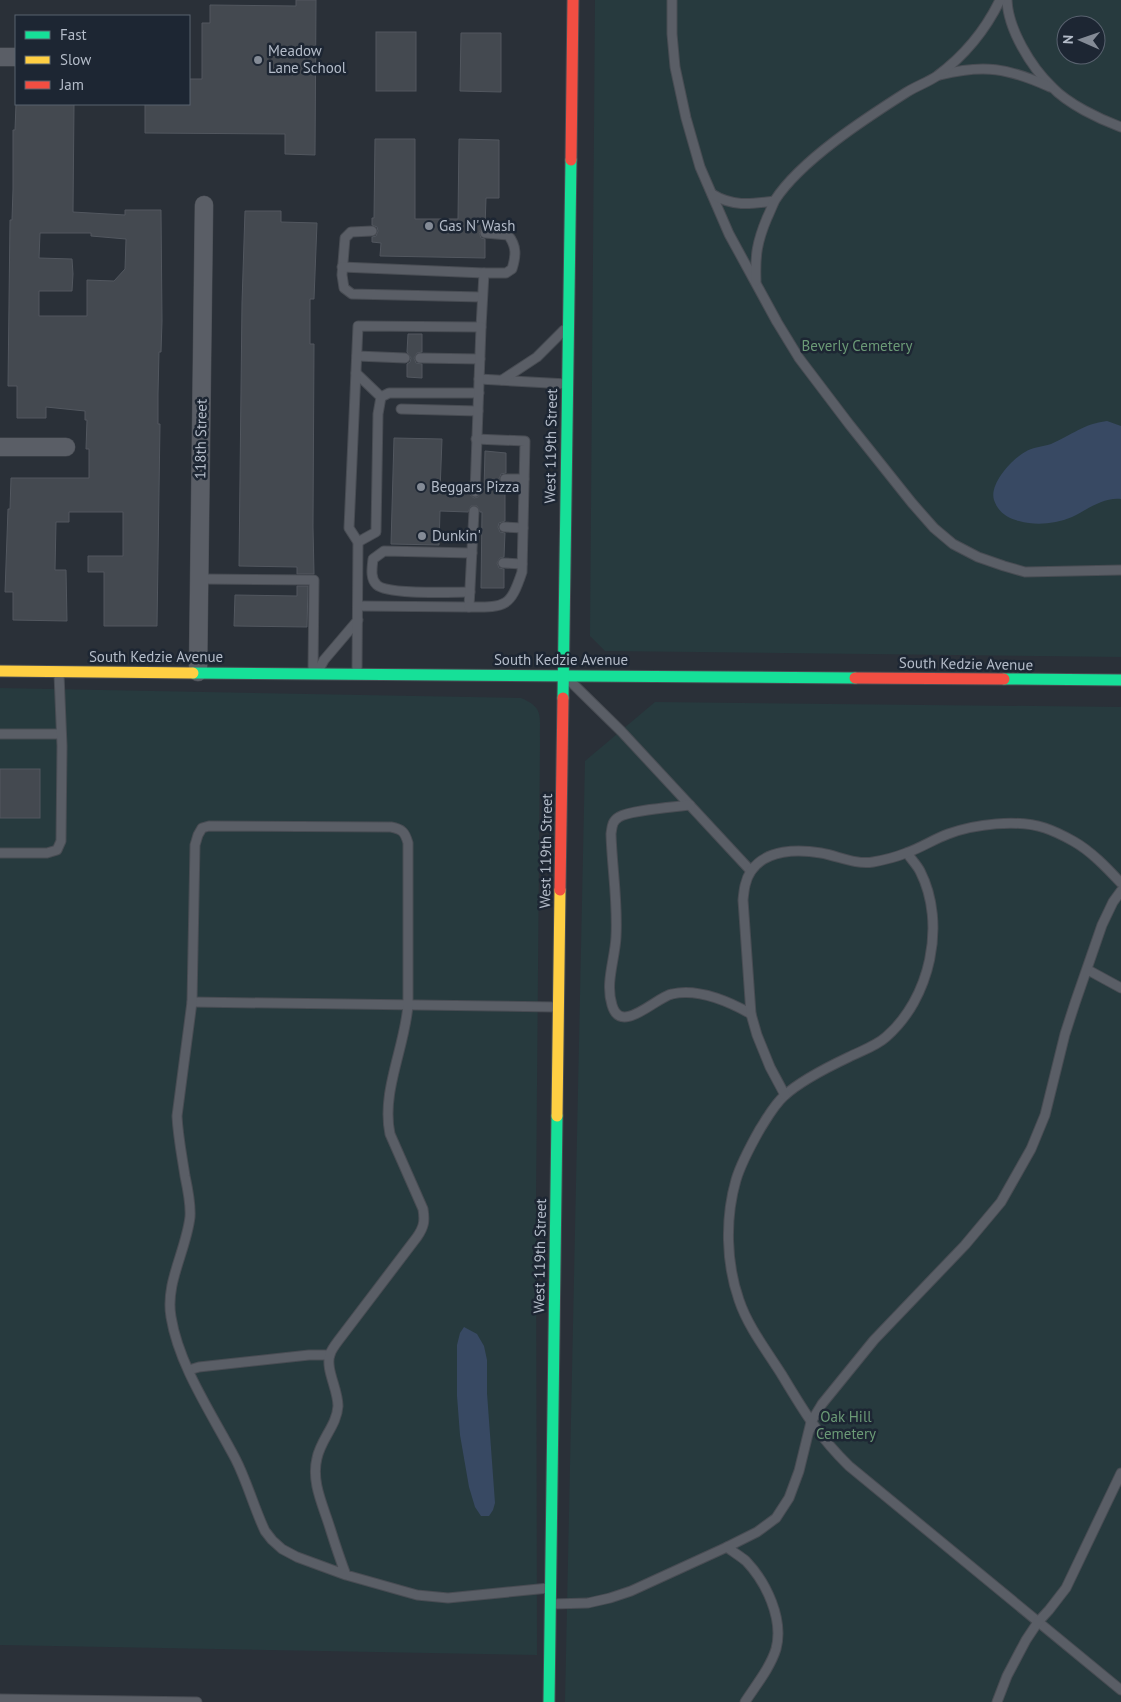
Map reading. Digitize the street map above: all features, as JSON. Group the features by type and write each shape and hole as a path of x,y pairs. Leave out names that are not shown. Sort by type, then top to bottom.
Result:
{"street":[{"name":"West 119th Street","path":"549,1702 573,0"},
{"path":"0,57 15,57"},
{"name":"118th Street","path":"198,672 204,206"},
{"path":"0,447 66,447"},
{"name":"South Kedzie Avenue","path":"0,671 1121,680"}],"lane":[{"path":"672,0 675,68 684,110 700,167 729,234 777,322 799,358 843,417 912,503 934,528 953,544 986,560 1025,572 1121,570"},
{"path":"937,76 975,40 992,16 1000,0"},
{"path":"1007,0 1007,13 1018,38 1032,64 1052,88"},
{"path":"756,283 756,258 759,238 774,201 797,174 832,145 909,91 937,76 963,70 986,68 1027,76 1052,88 1074,104 1121,127"},
{"path":"712,194 737,204 774,201"},
{"path":"372,231 351,232 345,238 342,267 344,288 352,294 482,297"},
{"path":"342,267 506,273 512,269 516,249 514,241 508,235 485,233"},
{"path":"475,492 479,478 476,439 484,273"},
{"path":"357,673 358,542 349,528 358,326 481,327"},
{"path":"502,380 538,356 569,326"},
{"path":"357,356 404,358"},
{"path":"420,358 480,359"},
{"path":"356,373 381,397"},
{"path":"479,379 567,384"},
{"path":"381,397 389,393 479,393"},
{"path":"358,542 376,532 378,414 381,397"},
{"path":"401,409 478,411"},
{"path":"358,606 500,607 509,601 516,590 522,572 525,441 476,439"},
{"path":"504,479 524,479"},
{"path":"469,607 478,526 474,511"},
{"path":"504,527 523,528"},
{"path":"470,592 397,591 383,588 376,584 372,576 373,559 384,551 475,558"},
{"path":"503,563 522,564"},
{"path":"200,579 314,580 314,673"},
{"path":"314,673 358,620"},
{"path":"0,852 47,853 57,850 61,841 59,671"},
{"path":"563,675 621,731 751,871"},
{"path":"0,734 61,734"},
{"path":"690,805 634,813 619,817 612,823 611,834 616,910 616,938 609,982 612,1006 616,1013 624,1017 634,1016 660,998 672,994 694,993 734,1004 751,1014"},
{"path":"785,1095 770,1067 751,1014 743,900 745,886 751,871 762,860 779,853 797,851 821,853 859,862 872,862 906,853 948,834 972,827 1021,824 1045,828 1074,841 1121,883"},
{"path":"346,1575 318,1493 314,1469 320,1447 336,1417 338,1408 336,1388 329,1366 330,1354 338,1340 417,1237 423,1228 425,1220 423,1209 390,1134 387,1111 407,1024 408,843 405,834 400,829 391,827 210,826 202,828 195,845 192,1002 177,1116 178,1135 190,1201 190,1217 169,1296 170,1316 177,1342 189,1370 235,1459 265,1532 282,1549 297,1557 346,1575 431,1598 550,1588"},
{"path":"906,853 920,870 929,892 933,913 930,960 923,984 912,1005 885,1038 867,1049 826,1068 785,1095 770,1113 751,1144 736,1180 729,1217 729,1248 732,1277 750,1324 810,1422 830,1447 849,1466 1121,1690"},
{"path":"550,1604 588,1603 631,1591 757,1532 776,1518 789,1498 799,1471 810,1422 822,1404 874,1340 966,1244 1001,1202 1031,1149 1045,1115 1065,1034 1075,1003 1102,926 1113,902 1121,891"},
{"path":"1088,970 1121,988"},
{"path":"192,1002 558,1007"},
{"path":"189,1370 199,1367 330,1354"},
{"path":"997,1702 1026,1640 1066,1588 1121,1473"},
{"path":"727,1547 744,1560 758,1575 777,1621 778,1635 775,1650 745,1702"},
{"path":"0,1699 197,1702"}],"green space":[{"name":"Beverly Cemetery","path":"595,0 1121,0 1121,657 605,651 590,636"},
{"path":"0,688 521,698 529,702 537,710 540,719 540,740 536,1201 537,1655 0,1645"},
{"name":"Oak Hill Cemetery","path":"655,702 1121,707 1121,1702 565,1702 585,761"}],"water":[{"path":"1107,421 1121,426 1121,499 1102,502 1072,517 1046,524 1019,521 1001,511 994,500 993,494 998,480 1014,460 1028,450 1051,444 1078,430"},
{"path":"464,1327 477,1334 484,1346 487,1360 487,1393 495,1503 489,1516 481,1516 475,1507 469,1487 460,1435 457,1396 457,1345 460,1333"}],"building":[{"path":"296,0 316,0 315,155 285,154 285,134 145,133 145,105 190,105 190,79 202,79 202,23 210,23 210,5 296,6"},
{"path":"376,32 416,32 416,91 376,91"},
{"path":"461,33 501,33 501,92 460,91"},
{"path":"16,105 74,105 73,212 125,215 125,210 161,210 162,321 158,394 158,424 160,424 157,626 104,626 104,572 88,572 88,556 123,556 123,512 69,512 69,522 56,522 55,570 66,570 67,621 13,620 13,592 5,592 11,478 89,478 89,449 86,449 87,420 85,420 85,411 46,407 46,418 17,418 17,386 8,386 13,130 15,130","holes":["40,233 91,233 91,236 126,239 125,269 114,281 87,280 87,316 39,316 39,291 72,291 73,274 72,259 39,258"]},
{"path":"375,139 415,139 415,219 458,219 459,139 499,140 499,198 486,198 485,227 479,232 481,238 485,239 485,258 380,256 381,243 372,242 372,237 376,236 378,231 377,227 372,225 372,218 374,218"},
{"path":"245,211 281,211 281,222 317,223 314,299 310,299 310,344 314,344 314,574 297,574 297,567 239,566"},
{"path":"408,334 422,334 422,352 417,353 414,358 416,363 422,364 422,378 407,377 407,364 411,358 407,352"},
{"path":"394,438 442,439 440,491 469,491 470,495 474,498 478,497 481,490 484,490 485,451 506,453 506,473 501,474 499,479 500,483 505,485 505,521 499,523 498,527 500,532 505,533 504,557 500,558 497,563 499,568 504,569 504,588 481,588 482,512 480,512 477,506 471,506 468,512 440,511 439,545 391,544"},
{"path":"297,586 308,586 307,627 234,626 235,595 297,596"},
{"path":"0,769 40,769 40,818 0,818"}],"traffic: fast":[{"path":"563,698 571,160"},
{"path":"193,673 855,678"},
{"path":"1004,679 1121,680"},
{"path":"549,1702 557,1116"}],"traffic: slow":[{"path":"0,671 193,673"},
{"path":"557,1116 560,890"}],"traffic: jam":[{"path":"571,160 573,0"},
{"path":"855,678 1004,679"},
{"path":"560,890 563,698"}],"place":[{"name":"Meadow Lane School","path":"258,60"},
{"name":"Gas N' Wash","path":"429,226"},
{"name":"Beggars Pizza","path":"421,487"},
{"name":"Dunkin'","path":"422,536"}]}
